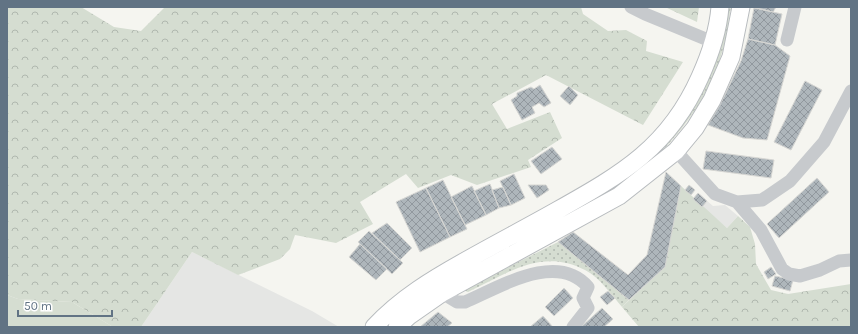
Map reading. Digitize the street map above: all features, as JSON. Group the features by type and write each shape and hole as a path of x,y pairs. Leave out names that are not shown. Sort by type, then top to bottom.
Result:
{"main road":[{"path":"374,327 399,303 432,280 610,181 650,151 675,122 694,92 711,53 720,7"},
{"path":"397,327 409,316 442,294 619,196 676,151 695,128 712,100 731,57 741,7"}],"street":[{"path":"631,7 691,34 713,42"},
{"path":"787,40 795,7"},
{"path":"676,151 715,194 737,202 762,200 790,181 824,142 851,91"},
{"path":"737,202 761,230 782,269 789,274 800,276 820,270 839,261 851,260"},
{"path":"442,294 457,302 466,302 525,276 552,271 572,274 582,280 588,287 583,298 588,308 573,327"}],"shaded area":[{"path":"698,193 713,206 725,205 738,216 727,228 693,199"},
{"path":"192,252 312,311 339,327 141,327"}],"green space":[{"path":"7,7 81,7 114,27 141,31 165,7 581,7 583,14 608,31 626,30 647,41 646,51 683,62 643,125 546,75 492,104 507,129 550,112 562,138 528,160 531,167 477,185 451,175 418,188 406,174 360,202 373,224 336,243 295,235 290,249 280,259 238,275 192,252 141,327 113,327 72,302 18,299 7,295"},
{"path":"665,7 699,7 697,22"},
{"path":"728,7 731,7 725,41 718,65 710,84 700,102 675,137 646,167 631,180 408,309 388,327 383,327 392,319 673,135 695,105 711,73 718,52"},
{"path":"681,186 727,228 738,216 750,227 755,244 756,264 771,290 788,294 851,284 851,327 639,327 622,307 665,267"},
{"path":"558,242 629,300 622,307 596,277 585,270 569,264 554,261 539,262 525,266 510,271 468,292 463,290"},
{"path":"7,295 18,299 72,302 113,327 7,327"}],"building":[{"path":"754,7 776,7 773,12"},
{"path":"754,8 782,14 775,45 748,39"},
{"path":"748,39 775,45 790,56 767,140 743,138 708,125 720,105 741,61"},
{"path":"805,81 822,90 791,150 774,142"},
{"path":"540,85 551,103 544,107 539,103 532,107 535,113 522,120 511,100 517,96 517,93 531,87 534,89"},
{"path":"569,86 578,95 570,105 560,96"},
{"path":"552,147 562,159 541,174 531,161"},
{"path":"706,151 774,160 771,178 703,169"},
{"path":"666,172 681,186 665,267 629,300 558,242 573,232 628,275 647,255"},
{"path":"514,174 525,198 511,205 500,181"},
{"path":"817,178 829,192 779,238 767,224"},
{"path":"443,180 467,229 450,237 426,188"},
{"path":"490,184 499,208 486,215 474,191"},
{"path":"528,185 546,185 549,190 537,198"},
{"path":"689,185 695,190 691,195 685,190"},
{"path":"472,186 486,215 465,225 451,197"},
{"path":"503,187 511,205 499,208 492,190"},
{"path":"426,188 450,237 420,252 396,202"},
{"path":"698,193 707,201 702,207 693,199"},
{"path":"387,223 412,248 400,260 372,233"},
{"path":"369,231 403,263 392,274 358,242"},
{"path":"360,244 387,269 376,280 349,257"},
{"path":"771,267 776,274 768,279 764,272"},
{"path":"775,276 793,280 790,291 772,286"},
{"path":"564,288 573,298 554,316 545,307"},
{"path":"608,291 615,298 607,305 600,297"},
{"path":"602,308 613,319 604,327 581,327"},
{"path":"438,312 452,323 447,327 420,327"},
{"path":"543,316 553,327 530,327"}]}
